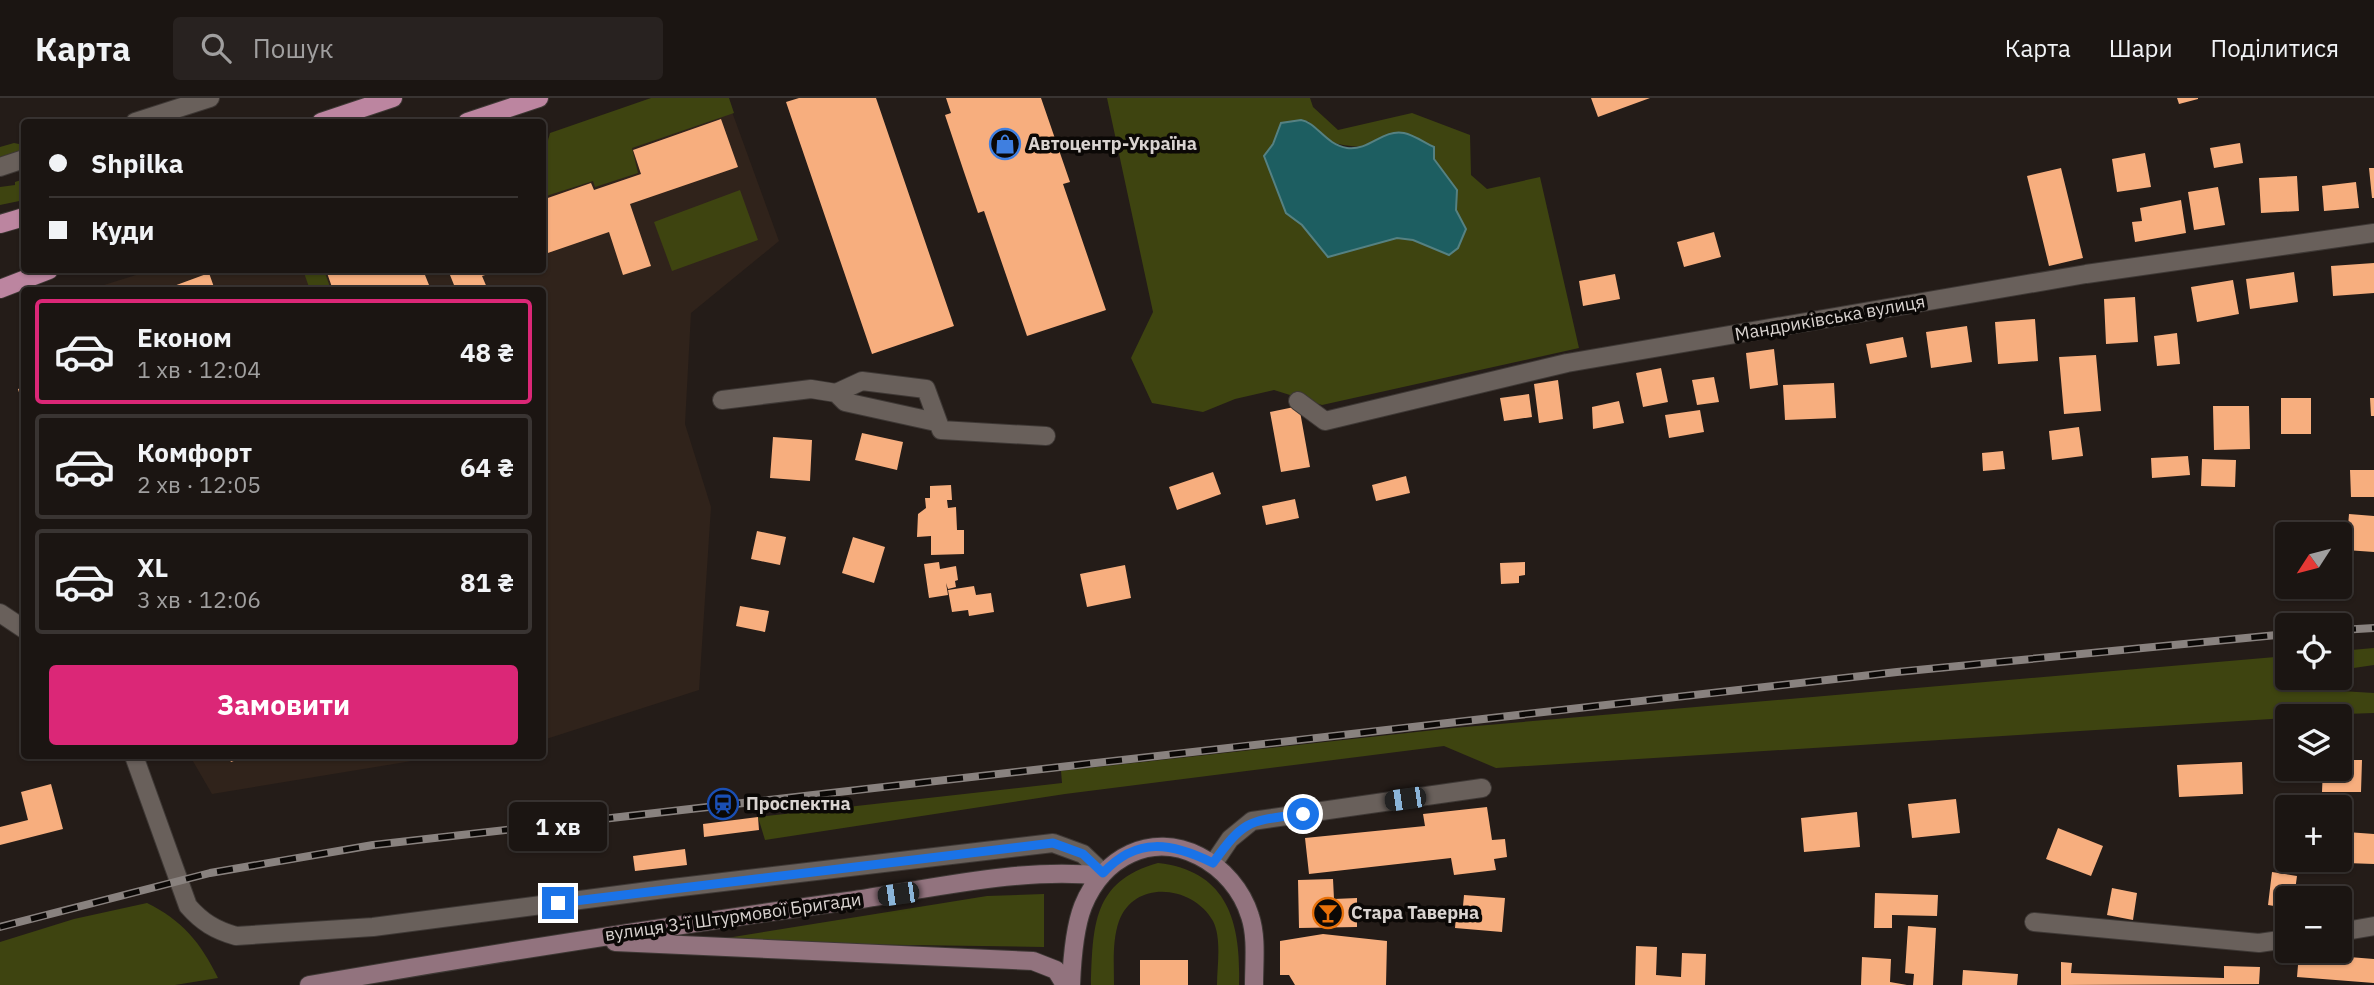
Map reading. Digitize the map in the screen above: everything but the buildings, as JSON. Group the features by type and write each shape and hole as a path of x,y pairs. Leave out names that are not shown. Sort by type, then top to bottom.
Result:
{"main road":[{"path":"330,119 393,98"},
{"path":"476,119 539,98"},
{"path":"0,224 21,218"},
{"path":"0,289 41,273"},
{"path":"1071,985 1082,908 1102,875 1132,852 1161,845 1181,849 1213,863 1242,896 1251,916 1254,985"},
{"name":"вулиця 3-ї Штурмової Бригади","path":"309,985 573,940 1057,873 1102,875"},
{"name":"вулиця 3-ї Штурмової Бригади","path":"573,940 1033,961 1056,970 1065,985"}],"street":[{"path":"144,119 210,98"},
{"path":"0,167 21,160"},
{"name":"Мандриківська вулиця","path":"1297,401 1325,421 1472,383 1581,360 2086,274 2374,233"},
{"path":"722,400 811,389 836,393 862,381 926,389 939,426"},
{"path":"836,393 845,402 939,426 1046,436"},
{"path":"0,613 21,627"},
{"path":"135,759 188,905 200,920 219,931 236,936 373,928 664,889 1053,843 1083,854 1102,875"},
{"path":"1213,863 1230,839 1252,821 1482,788"},
{"path":"2034,922 2259,943 2275,941"},
{"path":"2352,930 2374,926"}],"shaded area":[{"path":"668,98 727,98 779,241 691,313 685,424 711,507 699,690 546,739 546,287 98,287 142,273 546,273 546,139"},
{"path":"192,759 424,759 212,794"}],"green space":[{"path":"651,98 729,98 734,113 632,148 638,173 595,187 593,181 546,196 546,148 550,133"},
{"path":"1107,98 1310,98 1313,107 1338,130 1412,113 1470,135 1471,175 1487,189 1540,177 1579,348 1322,405 1274,390 1235,399 1203,412 1152,403 1131,358 1153,312","holes":["1308,121 1323,138 1345,145 1434,147 1434,159 1457,190 1456,210 1466,229 1449,255 1413,240 1397,238 1328,257 1302,225 1286,213 1264,156 1273,144"]},
{"path":"14,143 21,144 21,155 0,163 0,147"},
{"path":"21,180 21,201 0,205 0,187 15,185 15,182"},
{"path":"740,190 758,240 672,271 654,222"},
{"path":"304,273 325,273 330,287 309,287"},
{"path":"2374,648 2374,665 2352,668 2352,650"},
{"path":"2275,657 2275,690 2374,693 2374,713 2352,714 2352,704 2275,704 2275,719 1496,768 1444,746 1065,794 765,840 758,817 1062,783 1061,771 1453,728"},
{"path":"1158,863 1182,868 1201,877 1215,889 1226,904 1237,941 1239,985 1217,985 1216,928 1204,909 1193,900 1165,892 1138,898 1127,907 1115,936 1114,985 1091,985 1096,926 1100,909 1108,894 1136,871"},
{"path":"1044,894 1044,947 702,942 987,896"},
{"path":"147,903 170,917 189,934 205,954 218,978 175,985 0,985 0,942 74,919"}],"water":[{"path":"1301,120 1312,125 1333,143 1347,148 1363,146 1396,133 1412,135 1434,147 1434,159 1457,190 1456,210 1466,229 1458,248 1449,255 1413,240 1397,238 1328,257 1302,225 1286,213 1264,156 1273,144 1281,123"}],"railway":[{"path":"2352,629 2374,628"},
{"path":"0,927 210,873 373,845 1897,672 2275,635"}],"place":[{"name":"Автоцентр-Україна","path":"1005,144"},
{"name":"Проспектна","path":"723,804"},
{"name":"Стара Таверна","path":"1328,913"}],"route":[{"path":"558,903 1053,843 1083,854 1103,873 1121,857 1143,848 1161,845 1181,849 1213,863 1230,839 1252,821 1303,814"}]}
